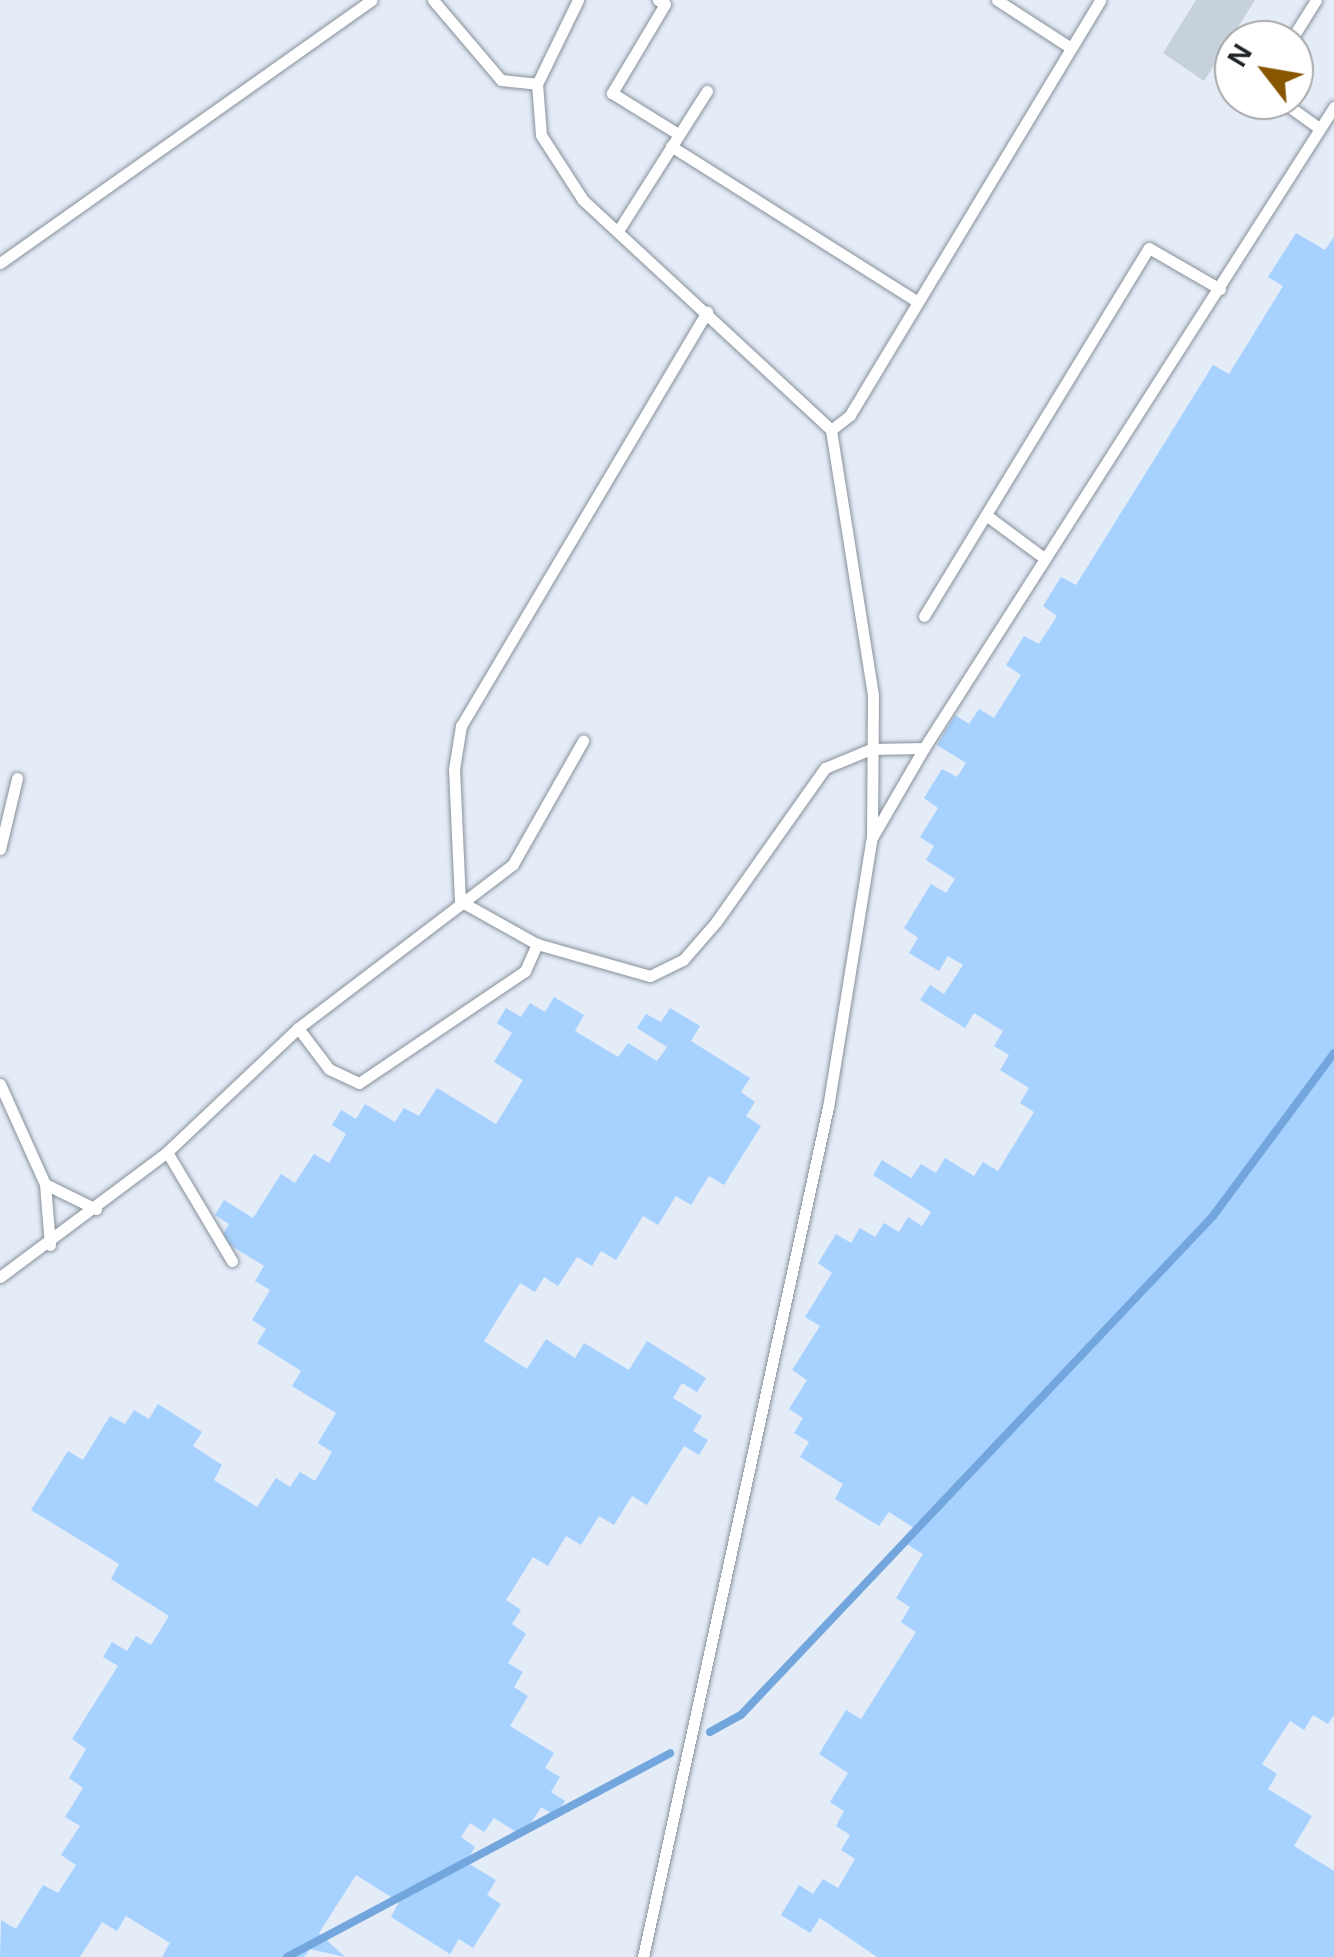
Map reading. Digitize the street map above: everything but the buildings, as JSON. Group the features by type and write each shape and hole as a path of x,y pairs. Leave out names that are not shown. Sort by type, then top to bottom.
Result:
{"lane":[{"path":"0,262 371,0"},
{"path":"434,0 501,80 537,84"},
{"path":"578,0 537,84 540,135 583,200 707,310 831,430 874,694 872,836 828,1106 643,1957"},
{"path":"658,0 665,4 612,92 678,134"},
{"path":"998,0 1071,48"},
{"path":"831,430 850,415 1100,0"},
{"path":"618,231 708,91"},
{"path":"872,836 1044,558 1334,107"},
{"path":"1308,120 1319,128"},
{"path":"671,146 918,302"},
{"path":"924,616 990,518 1006,476 1149,248 1220,288"},
{"path":"460,901 454,768 461,726 707,310"},
{"path":"990,518 1044,558"},
{"path":"0,1277 50,1246 96,1210 167,1152 298,1028 513,864 584,740"},
{"path":"460,901 537,944 650,976 684,960 825,768 872,749 924,748"},
{"path":"0,849 17,778"},
{"path":"298,1028 329,1069 359,1083 525,971 537,944"},
{"path":"0,1084 45,1184 50,1246"},
{"path":"167,1152 232,1262"},
{"path":"45,1184 96,1210"}],"shaded area":[{"path":"1296,233 1325,250 1334,237 1334,1715 1328,1724 1313,1715 1304,1730 1290,1721 1262,1764 1277,1774 1268,1789 1312,1816 1294,1846 1334,1871 1334,1957 877,1957 820,1918 810,1933 781,1915 799,1885 813,1894 823,1879 838,1888 855,1859 841,1850 850,1835 836,1826 844,1811 830,1802 848,1773 819,1754 846,1710 861,1719 916,1632 901,1622 910,1607 896,1598 923,1554 908,1545 917,1530 889,1512 879,1526 835,1499 843,1484 800,1457 809,1442 794,1433 803,1418 789,1409 807,1380 792,1370 820,1326 805,1317 832,1273 818,1263 836,1234 851,1243 860,1228 875,1237 884,1223 899,1232 908,1217 922,1226 931,1212 873,1175 882,1160 911,1178 921,1164 936,1173 945,1158 974,1176 983,1162 998,1171 1034,1112 1020,1103 1029,1088 1000,1070 1009,1055 994,1046 1003,1031 974,1013 965,1028 920,1000 930,985 944,994 963,965 948,956 939,971 909,953 918,938 904,928 931,884 946,893 955,879 926,860 934,846 920,837 938,808 924,798 942,769 957,777 966,763 937,745 955,715 969,724 979,709 994,718 1021,675 1006,665 1024,636 1039,644 1057,616 1043,606 1061,577 1076,585 1213,365 1229,374 1283,286 1268,277"},
{"path":"554,997 584,1015 575,1031 618,1057 628,1043 657,1061 667,1047 637,1028 646,1014 661,1022 670,1008 700,1026 691,1041 750,1078 741,1092 755,1102 746,1116 761,1126 724,1185 709,1176 691,1205 676,1196 658,1225 643,1216 616,1260 601,1251 592,1266 577,1257 558,1286 544,1277 535,1292 520,1283 484,1341 527,1369 546,1339 575,1358 584,1343 629,1370 647,1341 706,1378 697,1392 682,1383 673,1398 702,1416 693,1431 708,1440 699,1455 684,1446 647,1505 632,1496 614,1525 599,1516 581,1545 566,1536 548,1566 533,1557 506,1600 521,1610 512,1624 526,1634 508,1663 523,1672 514,1687 528,1696 510,1726 554,1753 545,1768 560,1777 551,1792 565,1801 556,1816 541,1807 523,1836 494,1818 484,1832 470,1823 461,1837 475,1847 466,1862 496,1880 487,1895 501,1904 473,1948 459,1939 450,1954 391,1917 399,1902 356,1875 319,1933 345,1957 310,1949 304,1957 162,1957 170,1943 126,1916 117,1931 102,1922 80,1957 0,1957 1,1920 16,1929 43,1885 58,1893 76,1865 61,1855 80,1826 65,1817 83,1788 69,1778 86,1749 72,1739 118,1666 103,1657 112,1642 127,1651 136,1636 151,1645 169,1616 111,1579 119,1564 31,1510 68,1451 83,1460 110,1416 125,1424 134,1410 149,1419 158,1404 202,1432 193,1446 222,1465 214,1480 257,1507 276,1478 290,1487 300,1472 315,1481 332,1452 318,1443 336,1413 292,1386 301,1371 257,1343 266,1329 252,1320 270,1290 255,1281 264,1266 220,1239 229,1224 215,1215 224,1200 253,1218 281,1174 295,1183 314,1154 329,1163 346,1134 332,1125 341,1110 356,1119 365,1104 395,1122 404,1108 419,1116 437,1088 496,1124 523,1080 494,1062 512,1033 497,1023 506,1008 521,1017 530,1003 545,1012"}],"waterway":[{"path":"710,1732 741,1715 1213,1216 1334,1053"},
{"path":"287,1957 670,1753"}]}
